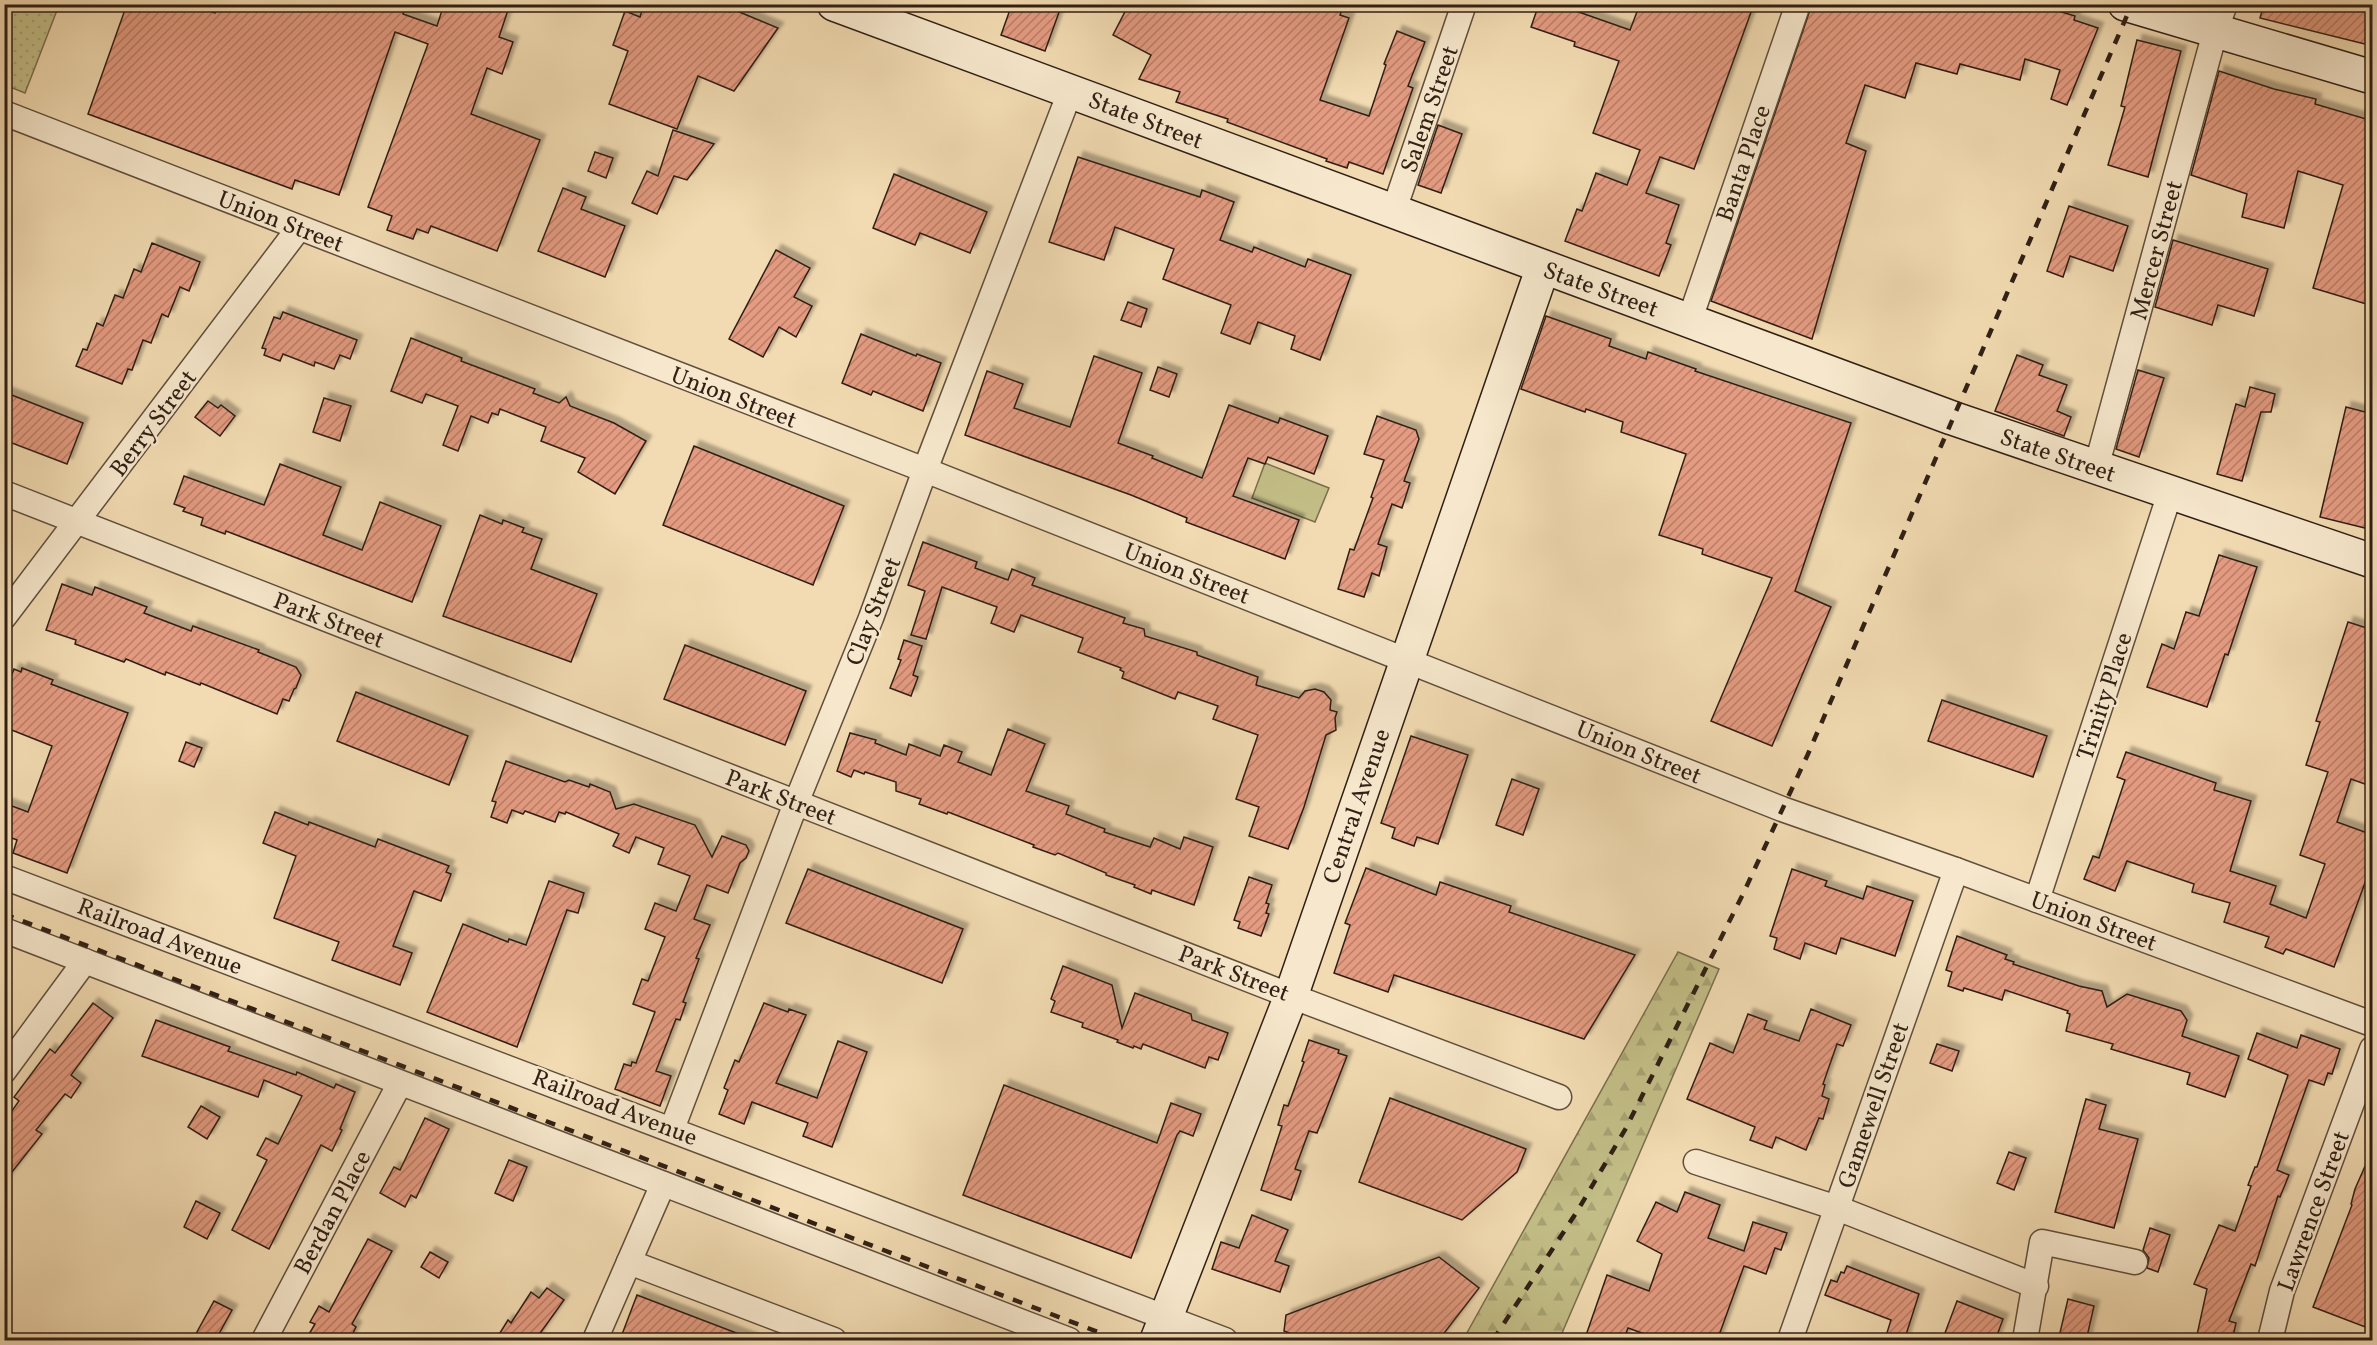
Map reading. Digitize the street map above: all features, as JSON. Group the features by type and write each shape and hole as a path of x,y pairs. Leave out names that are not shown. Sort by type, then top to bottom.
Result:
{"street":[{"name":"State Street","path":"834,4 1943,415 2373,561"},
{"name":"Salem Street","path":"1393,213 1464,4"},
{"name":"Banta Place","path":"1689,322 1798,4"},
{"path":"2125,4 2220,18 2373,77"},
{"name":"Mercer Street","path":"2096,468 2220,18"},
{"name":"Clay Street","path":"672,1129 796,803 871,618 925,470 1070,92"},
{"name":"Union Street","path":"4,113 925,470 1782,809 1956,870 2373,1024"},
{"name":"Berry Street","path":"4,617 79,522 299,228"},
{"name":"Central Avenue","path":"1161,1329 1291,996 1543,267"},
{"name":"Park Street","path":"4,493 1291,996 1559,1096"},
{"name":"Trinity Place","path":"2037,900 2170,493"},
{"name":"Gamewell Street","path":"1790,1341 1956,870"},
{"name":"Railroad Avenue","path":"4,877 672,1129 1161,1329 1225,1341"},
{"path":"4,930 1069,1341"},
{"path":"4,1071 85,961"},
{"name":"Lawrence Street","path":"2270,1341 2282,1291 2373,1048"},
{"name":"Berdan Place","path":"264,1341 400,1083"},
{"path":"1696,1162 1837,1208 2036,1286"},
{"path":"595,1341 663,1184"},
{"path":"2025,1341 2042,1242 2135,1262"},
{"path":"629,1262 834,1341"}],"green space":[{"path":"4,5 59,5 25,93 5,85"},
{"path":"1265,463 1329,488 1315,522 1252,498"},
{"path":"1678,952 1719,969 1559,1340 1463,1340"}],"building":[{"path":"127,4 191,4 215,13 218,4 406,4 403,14 437,26 444,4 510,4 499,37 513,42 502,74 487,68 471,114 540,140 497,251 431,226 428,233 417,229 413,239 387,230 392,216 368,207 428,44 395,32 339,195 295,180 292,189 88,114"},
{"path":"644,4 712,4 730,12 732,9 778,28 734,91 698,76 677,129 609,104 628,51 613,45 625,11 640,17"},
{"path":"1012,4 1062,4 1045,51 1001,35"},
{"path":"1129,4 1344,4 1340,15 1349,18 1320,100 1369,116 1386,65 1384,64 1397,31 1425,42 1408,86 1413,88 1383,174 1349,162 1347,168 1326,161 1327,159 1227,122 1228,119 1176,102 1180,92 1139,79 1151,55 1113,35"},
{"path":"1539,4 1556,4 1630,30 1640,4 1754,4 1694,169 1660,157 1646,193 1679,205 1666,243 1671,245 1659,276 1565,241 1577,209 1582,211 1596,173 1627,185 1640,150 1593,133 1619,61 1574,46 1575,42 1531,27"},
{"path":"1812,4 2025,4 2075,16 2074,20 2098,28 2067,105 2051,99 2060,70 2025,59 2020,80 1960,64 1957,74 1916,63 1905,98 1865,85 1846,143 1866,151 1812,339 1711,301"},
{"path":"2264,4 2373,4 2373,46 2260,18"},
{"path":"2137,40 2181,51 2148,177 2108,165 2125,107 2121,106"},
{"path":"2219,71 2274,89 2316,99 2315,104 2373,121 2373,226 2366,249 2373,250 2373,306 2313,288 2343,185 2298,171 2284,228 2242,217 2247,194 2191,175"},
{"path":"1438,125 1462,134 1441,193 1418,185"},
{"path":"673,130 714,144 687,180 674,176 657,214 632,203 647,171 658,176"},
{"path":"595,152 613,158 606,178 588,171"},
{"path":"1078,157 1200,197 1202,190 1234,202 1220,240 1252,252 1254,247 1305,267 1308,259 1351,275 1320,360 1291,349 1295,336 1258,322 1250,344 1221,333 1231,305 1163,279 1174,249 1115,227 1104,260 1049,242"},
{"path":"894,174 987,212 970,253 920,233 915,245 873,228"},
{"path":"563,188 586,197 581,209 625,226 605,277 538,251"},
{"path":"2069,206 2128,226 2113,271 2070,256 2063,277 2047,271"},
{"path":"2173,240 2268,269 2254,316 2218,305 2212,325 2155,307"},
{"path":"152,243 200,262 189,291 180,287 168,317 162,314 151,343 143,340 132,370 128,369 122,384 76,366 83,349 87,350 97,323 103,326 115,295 123,298 134,269 141,272"},
{"path":"776,250 810,268 794,297 812,306 796,337 779,327 763,357 729,339"},
{"path":"1128,302 1147,309 1141,327 1121,320"},
{"path":"283,312 357,340 350,359 340,355 334,369 315,362 314,366 283,354 280,361 264,355 266,349 262,348 274,317 280,319"},
{"path":"1546,316 1611,339 1609,346 1646,359 1648,352 1696,369 1695,371 1851,423 1795,591 1831,607 1772,746 1711,721 1772,578 1702,554 1703,549 1659,535 1686,454 1621,432 1623,422 1586,409 1585,412 1521,389"},
{"path":"861,334 916,356 917,354 941,363 923,411 873,391 871,395 842,383"},
{"path":"411,338 462,358 461,361 535,389 533,393 559,403 566,397 570,406 614,423 646,441 615,494 578,472 585,458 541,441 546,427 500,409 498,415 492,413 488,423 471,416 458,451 443,445 458,406 426,394 422,403 391,391"},
{"path":"2017,355 2043,365 2039,375 2067,385 2057,411 2071,417 2064,436 1995,411"},
{"path":"1094,356 1142,373 1118,443 1202,478 1229,405 1278,423 1280,418 1328,436 1314,474 1268,457 1265,464 1248,458 1233,496 1299,520 1285,559 1186,522 1187,518 1131,495 965,435 987,371 1023,384 1014,408 1070,427"},
{"path":"1158,367 1177,374 1169,397 1150,390"},
{"path":"2138,370 2164,378 2139,457 2116,449"},
{"path":"2250,387 2275,394 2271,412 2261,412 2242,481 2217,474 2236,404 2245,407"},
{"path":"4,392 83,423 67,464 4,440"},
{"path":"324,398 351,406 340,441 313,432"},
{"path":"208,401 218,408 221,405 235,416 220,436 195,417"},
{"path":"2346,407 2373,414 2373,530 2320,517"},
{"path":"1377,416 1416,430 1419,439 1404,481 1410,483 1402,508 1392,504 1378,544 1387,547 1379,576 1372,573 1364,597 1338,589 1350,549 1354,550 1373,498 1371,497 1384,460 1364,454"},
{"path":"694,446 844,506 813,585 663,525"},
{"path":"280,464 341,487 323,535 362,550 380,502 441,526 412,602 226,531 225,534 201,525 203,518 183,511 185,508 174,504 184,476 264,505"},
{"path":"480,515 502,524 503,520 524,528 522,532 542,539 531,569 597,594 571,662 443,616"},
{"path":"923,542 977,562 975,568 1008,580 1012,569 1035,578 1032,585 1125,618 1123,623 1144,629 1145,636 1197,652 1197,655 1258,677 1256,685 1299,698 1305,691 1315,689 1324,692 1331,700 1330,710 1337,712 1336,730 1326,735 1304,807 1288,849 1249,836 1259,807 1236,799 1258,735 1213,719 1218,706 1178,692 1175,699 1122,678 1124,672 1120,670 1121,668 1078,652 1083,638 1021,615 1014,632 991,623 997,607 942,587 926,639 911,635 925,591 908,585"},
{"path":"2219,555 2257,567 2228,655 2225,654 2207,707 2147,687 2162,644 2174,649 2186,612 2199,616"},
{"path":"62,584 92,595 95,587 147,607 144,613 191,631 193,626 259,650 258,652 296,667 301,675 296,688 289,701 283,699 277,714 201,683 200,685 166,672 165,675 126,659 124,662 75,644 76,640 46,630"},
{"path":"2348,622 2373,630 2373,787 2351,779 2337,822 2373,835 2373,861 2334,967 2286,949 2283,954 2265,947 2269,937 2224,922 2230,903 2192,892 2194,884 2127,861 2115,891 2084,879 2093,856 2099,858 2125,780 2117,777 2126,752 2216,783 2214,790 2251,801 2230,871 2276,886 2270,904 2306,918 2325,864 2300,855 2328,772 2306,765 2320,722 2316,721"},
{"path":"904,640 922,646 913,675 918,677 911,696 890,688 901,660 898,659"},
{"path":"685,645 806,691 785,745 664,699"},
{"path":"22,668 53,680 51,684 128,713 67,873 13,853 17,840 4,835 4,803 28,812 52,746 4,727 4,694 14,669 21,672"},
{"path":"356,692 468,736 449,785 337,741"},
{"path":"1942,700 2047,736 2033,777 1928,741"},
{"path":"1008,729 1045,744 1026,791 1069,806 1066,814 1105,829 1104,832 1150,847 1154,838 1180,849 1184,837 1213,847 1194,905 1152,890 1151,894 1058,853 1055,855 948,812 947,814 919,804 921,799 896,791 896,782 865,772 864,774 854,770 851,777 837,771 850,733 876,740 875,743 906,755 909,744 940,756 944,745 962,752 958,762 991,775"},
{"path":"1411,736 1468,755 1438,844 1417,837 1414,846 1392,838 1395,828 1381,823"},
{"path":"186,742 202,748 194,767 179,761"},
{"path":"506,761 565,782 569,780 589,787 590,784 610,792 616,809 634,804 695,825 712,857 722,836 746,845 749,851 740,863 728,893 707,885 694,919 710,925 696,958 699,959 683,1002 686,1003 680,1020 676,1019 656,1071 671,1076 660,1106 615,1089 624,1064 631,1066 632,1062 636,1063 655,1012 633,1004 642,979 648,981 665,937 645,929 655,903 676,911 690,876 658,864 664,848 636,837 629,853 613,846 619,834 566,812 565,814 559,812 555,822 525,811 523,814 512,810 507,823 491,817 496,802 492,801"},
{"path":"1512,779 1539,789 1523,835 1496,825"},
{"path":"275,812 375,847 378,839 449,866 446,872 451,874 441,901 414,891 393,946 412,953 400,985 332,960 339,942 274,918 296,856 263,843"},
{"path":"1366,868 1436,895 1440,882 1511,906 1509,912 1635,955 1584,1039 1394,975 1388,992 1334,973 1350,925 1345,923"},
{"path":"808,869 963,929 942,983 786,923"},
{"path":"1792,869 1827,881 1825,886 1863,899 1867,886 1913,901 1895,956 1841,938 1836,954 1805,943 1800,959 1774,949 1777,938 1770,936"},
{"path":"1249,877 1272,885 1266,903 1269,904 1266,913 1269,914 1261,936 1238,928 1240,922 1234,920"},
{"path":"549,881 584,893 578,913 567,910 517,1047 427,1012 463,924 508,942 509,939 526,945"},
{"path":"1957,936 2007,955 2005,959 2014,962 2013,964 2079,986 2102,991 2107,1007 2127,994 2181,1011 2187,1020 2182,1036 2239,1056 2225,1097 2187,1084 2190,1073 2111,1049 2113,1044 2066,1031 2070,1014 2067,1013 2068,1011 2005,990 2002,1000 1964,988 1963,991 1948,986 1952,972 1946,970"},
{"path":"1063,966 1112,985 1122,1028 1135,993 1191,1014 1192,1020 1228,1033 1218,1060 1209,1057 1205,1068 1143,1044 1141,1049 1134,1046 1133,1048 1082,1027 1083,1023 1051,1012 1055,1001 1051,999"},
{"path":"93,1003 113,1018 71,1075 81,1083 71,1098 65,1094 36,1130 42,1134 4,1182 4,1122 19,1101 14,1097 50,1049 55,1053"},
{"path":"764,1003 788,1012 789,1009 806,1015 776,1083 817,1098 838,1041 867,1052 832,1147 803,1136 808,1123 752,1102 744,1124 719,1114 728,1090 724,1088 735,1060 739,1062"},
{"path":"1811,1009 1851,1025 1843,1046 1837,1044 1823,1084 1825,1085 1822,1096 1829,1099 1823,1119 1819,1118 1806,1150 1776,1137 1772,1148 1750,1140 1755,1127 1687,1099 1710,1043 1733,1053 1748,1014 1767,1021 1764,1029 1799,1041"},
{"path":"156,1020 230,1047 228,1051 296,1075 297,1072 334,1088 336,1084 355,1092 332,1151 321,1145 269,1249 232,1230 267,1160 257,1155 266,1138 278,1144 302,1096 264,1080 258,1097 142,1056"},
{"path":"2257,1033 2297,1048 2301,1035 2340,1049 2332,1074 2328,1073 2324,1085 2309,1080 2277,1170 2289,1175 2280,1197 2278,1196 2255,1266 2251,1264 2229,1321 2236,1323 2232,1341 2224,1341 2197,1335 2207,1289 2194,1284 2219,1225 2235,1231 2251,1186 2248,1185 2257,1167 2288,1075 2248,1059"},
{"path":"1309,1040 1339,1050 1338,1053 1347,1056 1317,1133 1309,1131 1295,1169 1301,1171 1291,1200 1261,1190 1282,1126 1278,1125 1284,1105 1288,1106 1304,1062 1302,1061"},
{"path":"1937,1044 1959,1051 1952,1071 1930,1063"},
{"path":"1004,1085 1157,1143 1171,1103 1201,1114 1193,1136 1180,1131 1177,1135 1131,1258 963,1195"},
{"path":"1390,1098 1526,1149 1517,1172 1462,1220 1359,1182"},
{"path":"2086,1099 2106,1105 2099,1129 2138,1139 2114,1228 2055,1212"},
{"path":"201,1106 220,1117 207,1139 188,1127"},
{"path":"425,1118 449,1129 416,1198 411,1195 405,1207 380,1193 394,1167 400,1170"},
{"path":"2373,1148 2373,1330 2313,1307 2352,1205 2355,1189"},
{"path":"2009,1152 2026,1158 2014,1190 1997,1183"},
{"path":"509,1160 527,1167 513,1201 495,1193"},
{"path":"1685,1192 1720,1205 1708,1238 1744,1251 1753,1222 1787,1233 1781,1250 1775,1248 1766,1274 1744,1266 1717,1341 1664,1341 1628,1328 1623,1341 1584,1341 1607,1275 1649,1291 1662,1254 1637,1241 1656,1202 1677,1212"},
{"path":"196,1201 220,1213 207,1239 184,1227"},
{"path":"1252,1215 1288,1230 1275,1261 1289,1266 1280,1292 1212,1269 1221,1242 1239,1248"},
{"path":"2150,1228 2170,1235 2158,1272 2147,1268 2149,1258 2143,1250"},
{"path":"368,1239 392,1251 352,1324 356,1327 349,1341 305,1341 315,1324 310,1322 319,1306 329,1312"},
{"path":"430,1252 448,1262 439,1278 421,1267"},
{"path":"1439,1257 1479,1288 1438,1341 1309,1341 1284,1331 1286,1315"},
{"path":"1847,1266 1919,1294 1904,1341 1886,1336 1891,1320 1825,1295 1831,1280 1837,1282 1841,1272 1844,1273"},
{"path":"547,1288 564,1300 536,1339 538,1341 495,1341 508,1320 511,1323 531,1292 539,1298"},
{"path":"637,1295 752,1339 751,1341 630,1341 621,1337"},
{"path":"2068,1299 2094,1306 2086,1341 2058,1341"},
{"path":"214,1301 232,1310 215,1341 192,1341"},
{"path":"1957,1301 2003,1319 1995,1341 1942,1341"}],"railway":[{"path":"1493,1340 1578,1210 1626,1128 1743,894 1808,754 2132,4"},
{"path":"4,914 1119,1340"}]}
